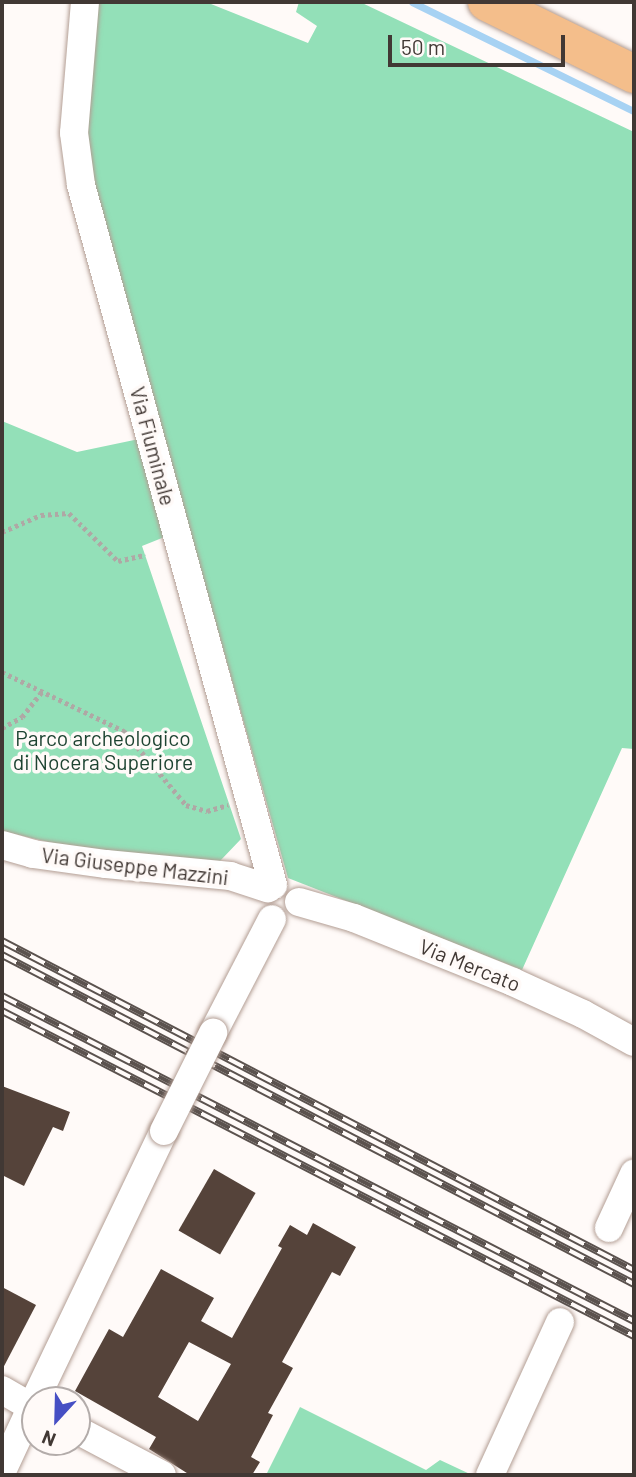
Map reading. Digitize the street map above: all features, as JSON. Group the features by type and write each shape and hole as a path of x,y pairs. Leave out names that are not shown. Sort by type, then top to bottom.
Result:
{"main road":[{"path":"487,2 634,74"}],"street":[{"name":"Via Fiuminale","path":"85,2 74,133 81,185 270,886"},
{"name":"Via Giuseppe Mazzini","path":"2,845 33,854 93,863 230,876 270,886"},
{"path":"270,886 291,886 299,902 290,918 272,919 261,905 270,886"},
{"name":"Via Mercato","path":"299,902 354,918 507,979 583,1013 634,1042"},
{"path":"43,1386 164,1131 272,919"},
{"path":"609,1228 634,1174"},
{"path":"491,1475 560,1322"},
{"path":"2,1390 21,1398"},
{"path":"2,1471 21,1431"},
{"path":"91,1437 162,1475"}],"path":[{"path":"2,531 41,514 69,513 118,561 145,555"},
{"path":"2,672 124,731 186,805 207,811 228,805"},
{"path":"2,728 22,717 42,691"}],"green space":[{"path":"92,2 206,2 308,43 317,26 296,12 299,2 360,2 634,132 634,749 622,748 522,970 288,878 87,169"},
{"name":"Parco archeologico di Nocera Superiore","path":"2,421 77,452 139,439 167,536 142,546 241,839 220,861 82,850 2,831"},
{"path":"300,1407 426,1470 440,1460 472,1475 266,1475"}],"building":[{"path":"2,1086 70,1112 63,1131 53,1127 24,1186 2,1175"},
{"path":"214,1169 256,1193 220,1254 178,1230"},
{"path":"313,1223 356,1247 340,1276 332,1272 282,1362 293,1368 268,1413 273,1415 251,1457 260,1462 252,1475 190,1475 149,1449 156,1437 91,1400 91,1386 78,1386 109,1329 123,1337 161,1269 214,1298 201,1321 232,1338 282,1248 278,1246 290,1225 307,1235","holes":["189,1342 231,1364 198,1421 158,1397"]},
{"path":"2,1287 36,1305 2,1370"}],"waterway":[{"path":"412,2 634,111"}],"railway":[{"path":"2,941 634,1270"},
{"path":"2,955 634,1284"},
{"path":"2,996 634,1321"},
{"path":"2,1011 634,1336"}]}
